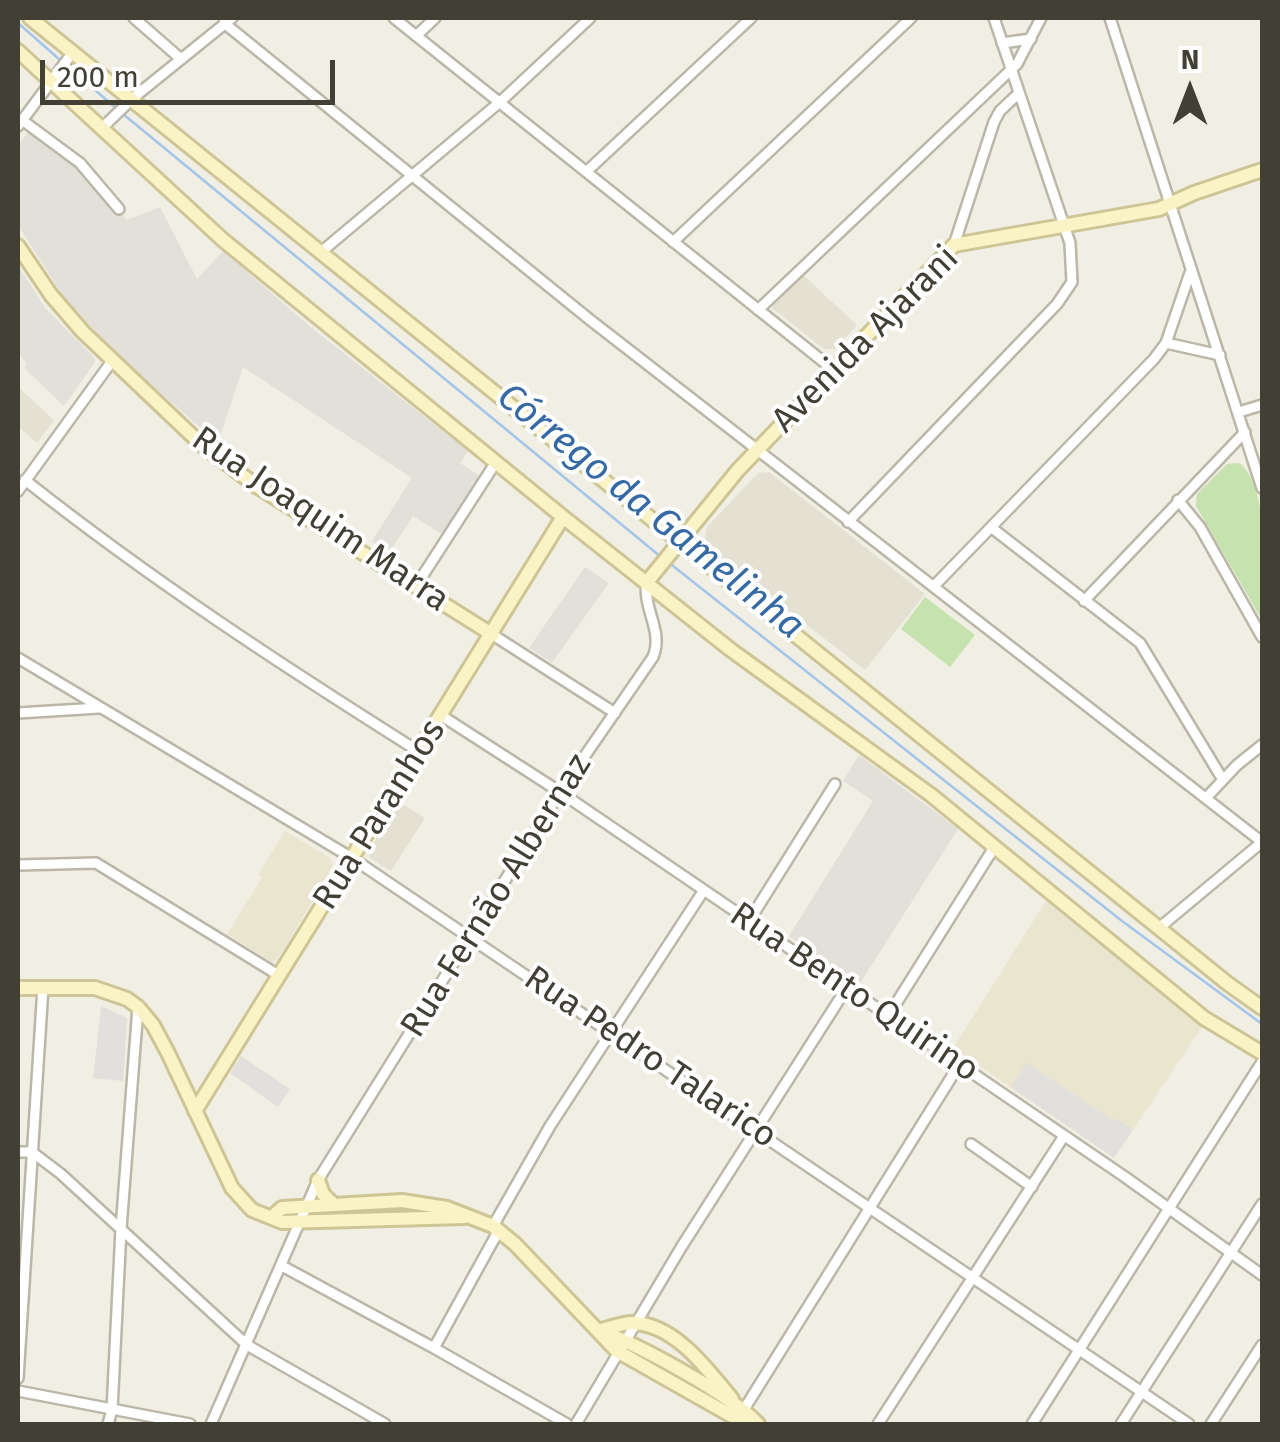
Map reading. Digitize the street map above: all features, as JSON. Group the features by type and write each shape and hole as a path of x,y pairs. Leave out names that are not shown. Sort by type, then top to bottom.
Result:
{"street":[{"path":"30,18 70,55 133,98 1262,1008"},
{"path":"134,18 182,59"},
{"path":"394,18 835,371"},
{"path":"416,36 435,18"},
{"path":"321,252 500,102 590,18"},
{"path":"586,172 751,18"},
{"path":"673,242 911,18"},
{"path":"848,522 1066,294 1074,269 1064,226 994,18"},
{"path":"758,310 1020,60 1041,18"},
{"path":"1110,18 1262,488"},
{"path":"102,128 228,20 412,176 756,450 1262,842 1160,928"},
{"path":"1002,42 1031,38"},
{"path":"18,51 56,75 102,128 223,240 564,518 731,650 932,796 1204,1018 1262,1053"},
{"path":"70,55 20,123 80,164 119,209"},
{"path":"954,245 994,122 1019,93"},
{"name":"Avenida Ajarani","path":"646,582 756,450 954,245 1171,205 1262,170"},
{"name":"Rua Joaquim Marra","path":"18,246 51,296 112,361 224,463 614,713"},
{"path":"934,586 1166,343 1191,270"},
{"path":"1166,343 1220,355"},
{"path":"18,491 112,361"},
{"path":"1238,412 1262,405"},
{"path":"1084,601 1245,432"},
{"path":"416,586 496,462"},
{"path":"25,480 114,551 190,604 418,751"},
{"path":"1178,500 1200,527 1262,637"},
{"name":"Rua Paranhos","path":"194,1111 564,518"},
{"path":"992,528 1146,649 1223,780"},
{"name":"Rua Fernão Albernaz","path":"212,1424 318,1180 560,792 657,649 658,640 646,605 646,582"},
{"name":"Rua Pedro Talarico","path":"18,658 352,858 1190,1424"},
{"path":"18,713 102,708"},
{"name":"Rua Bento Quirino","path":"442,716 704,890 1262,1275"},
{"path":"1206,798 1262,745"},
{"path":"749,921 835,784"},
{"path":"888,1018 996,846"},
{"path":"18,866 96,863 280,976"},
{"path":"434,1348 550,1126 704,890"},
{"path":"18,1378 43,987"},
{"path":"18,988 95,988 138,1007 153,1024 232,1188 252,1210 282,1222 465,1217"},
{"path":"576,1424 634,1323 846,989"},
{"path":"108,1424 138,1007"},
{"path":"1032,1424 1262,1062"},
{"path":"744,1418 960,1065"},
{"path":"878,1424 1064,1136"},
{"path":"972,1144 1032,1187"},
{"path":"18,1152 32,1152 61,1174 247,1344 385,1424"},
{"path":"318,1180 323,1194 333,1204"},
{"path":"272,1217 282,1208 402,1201 447,1208 496,1228 600,1331 758,1424"},
{"path":"1121,1424 1262,1204"},
{"path":"282,1266 567,1424"},
{"path":"600,1331 634,1323 652,1328 685,1348 744,1418"},
{"path":"1211,1424 1262,1345"},
{"path":"18,1391 190,1424"}],"shaded area":[{"path":"30,129 79,169 127,220 160,207 197,279 223,251 313,329 468,451 460,463 480,476 443,535 413,516 389,553 372,541 412,478 243,367 218,443 116,354 63,296 18,225 18,146"},
{"path":"18,266 46,309 94,357 95,362 64,406 25,369 26,363 18,352"},
{"path":"802,274 857,325 835,349 824,349 772,308 774,301"},
{"path":"18,387 54,420 37,443 18,426"},
{"path":"769,472 925,594 865,670 704,545 707,527 758,473"},
{"path":"585,567 609,583 552,663 529,648"},
{"path":"859,755 958,829 859,985 789,936 873,801 843,781"},
{"path":"400,803 425,818 391,871 370,858 369,850"},
{"path":"285,831 330,858 333,867 277,960 272,962 227,934 262,878 258,875"},
{"path":"1046,901 1203,1026 1114,1158 953,1048"},
{"path":"101,1006 127,1018 123,1081 93,1078"},
{"path":"241,1056 290,1089 278,1107 230,1073"},
{"path":"1027,1063 1133,1130 1114,1158 1011,1087"}],"green space":[{"path":"1239,463 1249,475 1261,513 1262,620 1196,506 1197,494 1227,464"},
{"path":"925,597 975,635 950,667 901,629"}],"waterway":[{"name":"Córrego da Gamelinha","path":"18,23 60,60"},
{"name":"Córrego da Gamelinha","path":"66,65 117,109"},
{"name":"Córrego da Gamelinha","path":"123,114 661,557"},
{"name":"Córrego da Gamelinha","path":"668,562 1122,921 1262,1024"}]}
